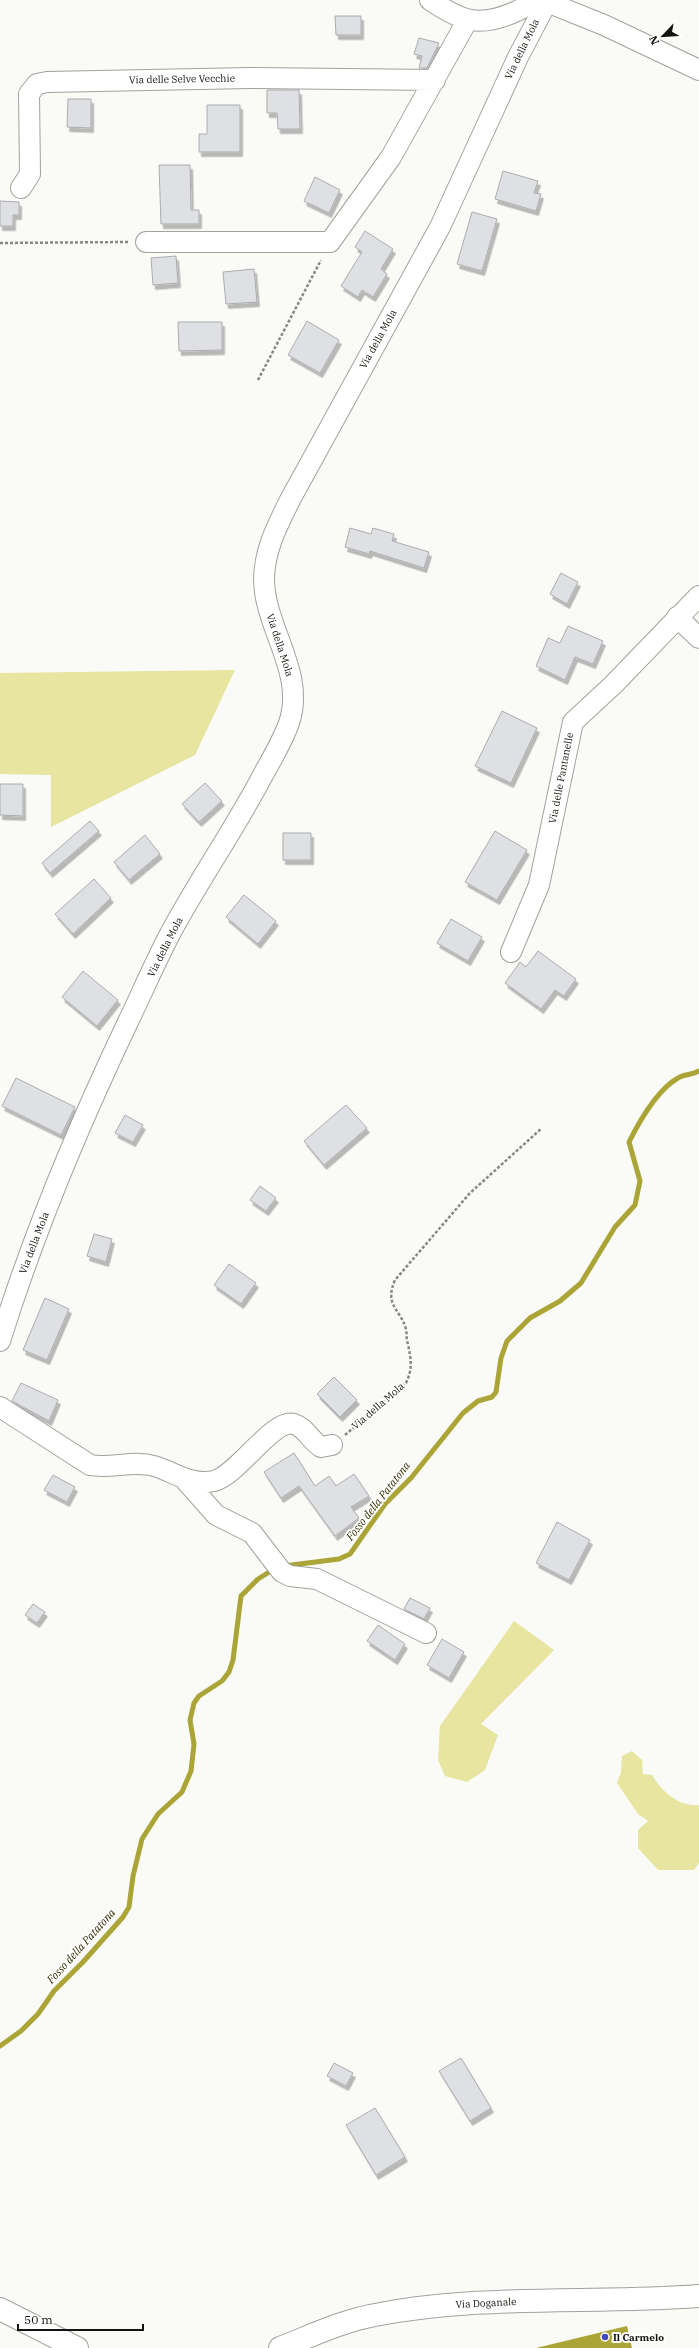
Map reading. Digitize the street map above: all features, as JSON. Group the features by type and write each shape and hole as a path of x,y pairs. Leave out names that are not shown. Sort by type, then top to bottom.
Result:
{"main road":[{"name":"Via Doganale","path":"280,2348 334,2327 374,2315 440,2305 514,2301 699,2296"},
{"path":"0,2309 77,2348"}],"street":[{"path":"430,0 467,21 498,18 543,0 604,25 699,70"},
{"name":"Via della Mola","path":"0,1341 37,1231 95,1091 170,934 256,790 289,723 293,699 291,676 269,613 265,587 266,560 272,539 291,498 440,227 543,0"},
{"path":"146,242 330,242 391,157 467,21"},
{"name":"Via delle Selve Vecchie","path":"21,188 30,174 29,94 37,84 47,82 250,78 435,80"},
{"name":"Via delle Pantanelle","path":"511,952 539,885 573,722 613,685 677,617 699,596"},
{"path":"677,617 699,638"},
{"path":"0,1407 90,1465 99,1466 130,1464 154,1466 186,1481 216,1515 252,1533 278,1567 290,1576 316,1579 426,1633"},
{"path":"186,1481 215,1480 225,1476 238,1466 276,1429 285,1424 293,1423 301,1427 321,1447 332,1445"}],"path":[{"path":"0,243 146,242"},
{"path":"258,380 330,242"},
{"name":"Via della Mola","path":"332,1445 406,1383 412,1371 412,1359 406,1329 391,1301 391,1290 395,1280 470,1193 542,1128"}],"shaded area":[{"path":"235,670 195,755 51,827 51,775 0,774 0,673"},
{"path":"514,1621 554,1650 481,1724 498,1735 485,1770 467,1782 445,1776 438,1760 440,1726"},
{"path":"632,1751 642,1760 643,1774 652,1775 666,1792 678,1801 685,1804 699,1805 699,1863 694,1870 658,1870 638,1848 638,1830 648,1821 638,1814 617,1783 621,1772 622,1756"},
{"name":"Il Carmelo","path":"627,2326 632,2348 536,2348"}],"building":[{"path":"335,16 361,16 361,35 336,35"},
{"path":"419,38 439,43 427,68 419,68 422,56 414,54"},
{"path":"267,90 299,90 300,129 278,129 277,113 267,113"},
{"path":"68,99 91,99 91,128 67,127"},
{"path":"207,105 240,105 240,152 199,152 199,134 207,134"},
{"path":"159,165 190,165 191,210 199,210 199,224 161,224"},
{"path":"503,171 538,181 534,193 541,194 536,211 495,199"},
{"path":"315,177 340,190 329,213 304,201"},
{"path":"0,201 19,202 19,215 13,215 13,226 0,226"},
{"path":"472,212 497,219 482,271 457,264"},
{"path":"365,231 393,249 381,269 387,274 373,297 362,290 358,297 341,286 362,252 355,247"},
{"path":"176,256 178,283 153,285 151,258"},
{"path":"254,269 257,302 226,304 223,272"},
{"path":"307,321 339,340 320,373 288,355"},
{"path":"178,322 222,322 222,350 179,351"},
{"path":"350,528 371,534 373,528 394,534 392,541 429,552 424,568 370,551 369,554 345,547"},
{"path":"561,573 578,582 567,604 550,594"},
{"path":"568,626 603,641 593,664 575,657 565,680 536,666 548,638 560,643"},
{"path":"502,711 537,728 511,783 475,766"},
{"path":"205,783 222,801 199,822 182,804"},
{"path":"0,784 23,784 23,816 0,815"},
{"path":"90,821 99,831 50,873 42,863"},
{"path":"495,831 527,850 497,900 465,882"},
{"path":"283,833 311,833 311,860 283,860"},
{"path":"145,835 160,854 129,880 114,862"},
{"path":"94,879 111,898 73,934 55,914"},
{"path":"244,895 276,921 258,944 226,917"},
{"path":"451,919 482,937 468,961 437,943"},
{"path":"538,951 576,979 564,996 555,990 541,1009 505,983 520,962 526,967"},
{"path":"83,971 118,1000 97,1026 62,997"},
{"path":"16,1078 75,1107 61,1135 2,1106"},
{"path":"346,1105 367,1128 324,1165 304,1141"},
{"path":"125,1115 143,1125 133,1142 115,1133"},
{"path":"260,1186 276,1198 266,1211 250,1200"},
{"path":"94,1234 112,1239 106,1262 87,1256"},
{"path":"229,1264 256,1283 241,1304 214,1285"},
{"path":"45,1298 69,1309 47,1360 23,1350"},
{"path":"334,1377 357,1400 340,1417 317,1394"},
{"path":"21,1383 58,1400 49,1421 12,1401"},
{"path":"294,1453 315,1486 329,1476 336,1486 354,1474 369,1496 351,1507 359,1518 335,1536 299,1486 281,1498 264,1472"},
{"path":"53,1475 75,1487 67,1502 44,1490"},
{"path":"557,1522 590,1540 569,1580 536,1563"},
{"path":"410,1598 430,1608 424,1619 404,1609"},
{"path":"33,1604 45,1612 37,1623 25,1615"},
{"path":"378,1625 405,1644 395,1660 367,1641"},
{"path":"442,1639 464,1652 449,1678 427,1665"},
{"path":"461,2058 491,2108 470,2121 439,2071"},
{"path":"334,2063 353,2073 346,2086 327,2076"},
{"path":"375,2108 405,2157 376,2175 346,2125"}],"waterway":[{"name":"Fosso della Patatona","path":"284,1566 339,1559 350,1554 385,1504 411,1478 463,1413 478,1401 492,1397 496,1392 501,1358 507,1341 530,1318 560,1301 581,1283 615,1227 635,1205 640,1181 629,1142 638,1124 656,1098 670,1083 680,1077 699,1071"},
{"name":"Fosso della Patatona","path":"0,2046 21,2031 38,2014 54,1991 83,1962 123,1917 129,1907 133,1876 142,1839 158,1814 182,1792 191,1771 194,1744 190,1720 194,1703 199,1696 222,1681 229,1672 233,1660 241,1596 258,1579 274,1569"}],"place":[{"name":"Il Carmelo","path":"605,2337"}]}
